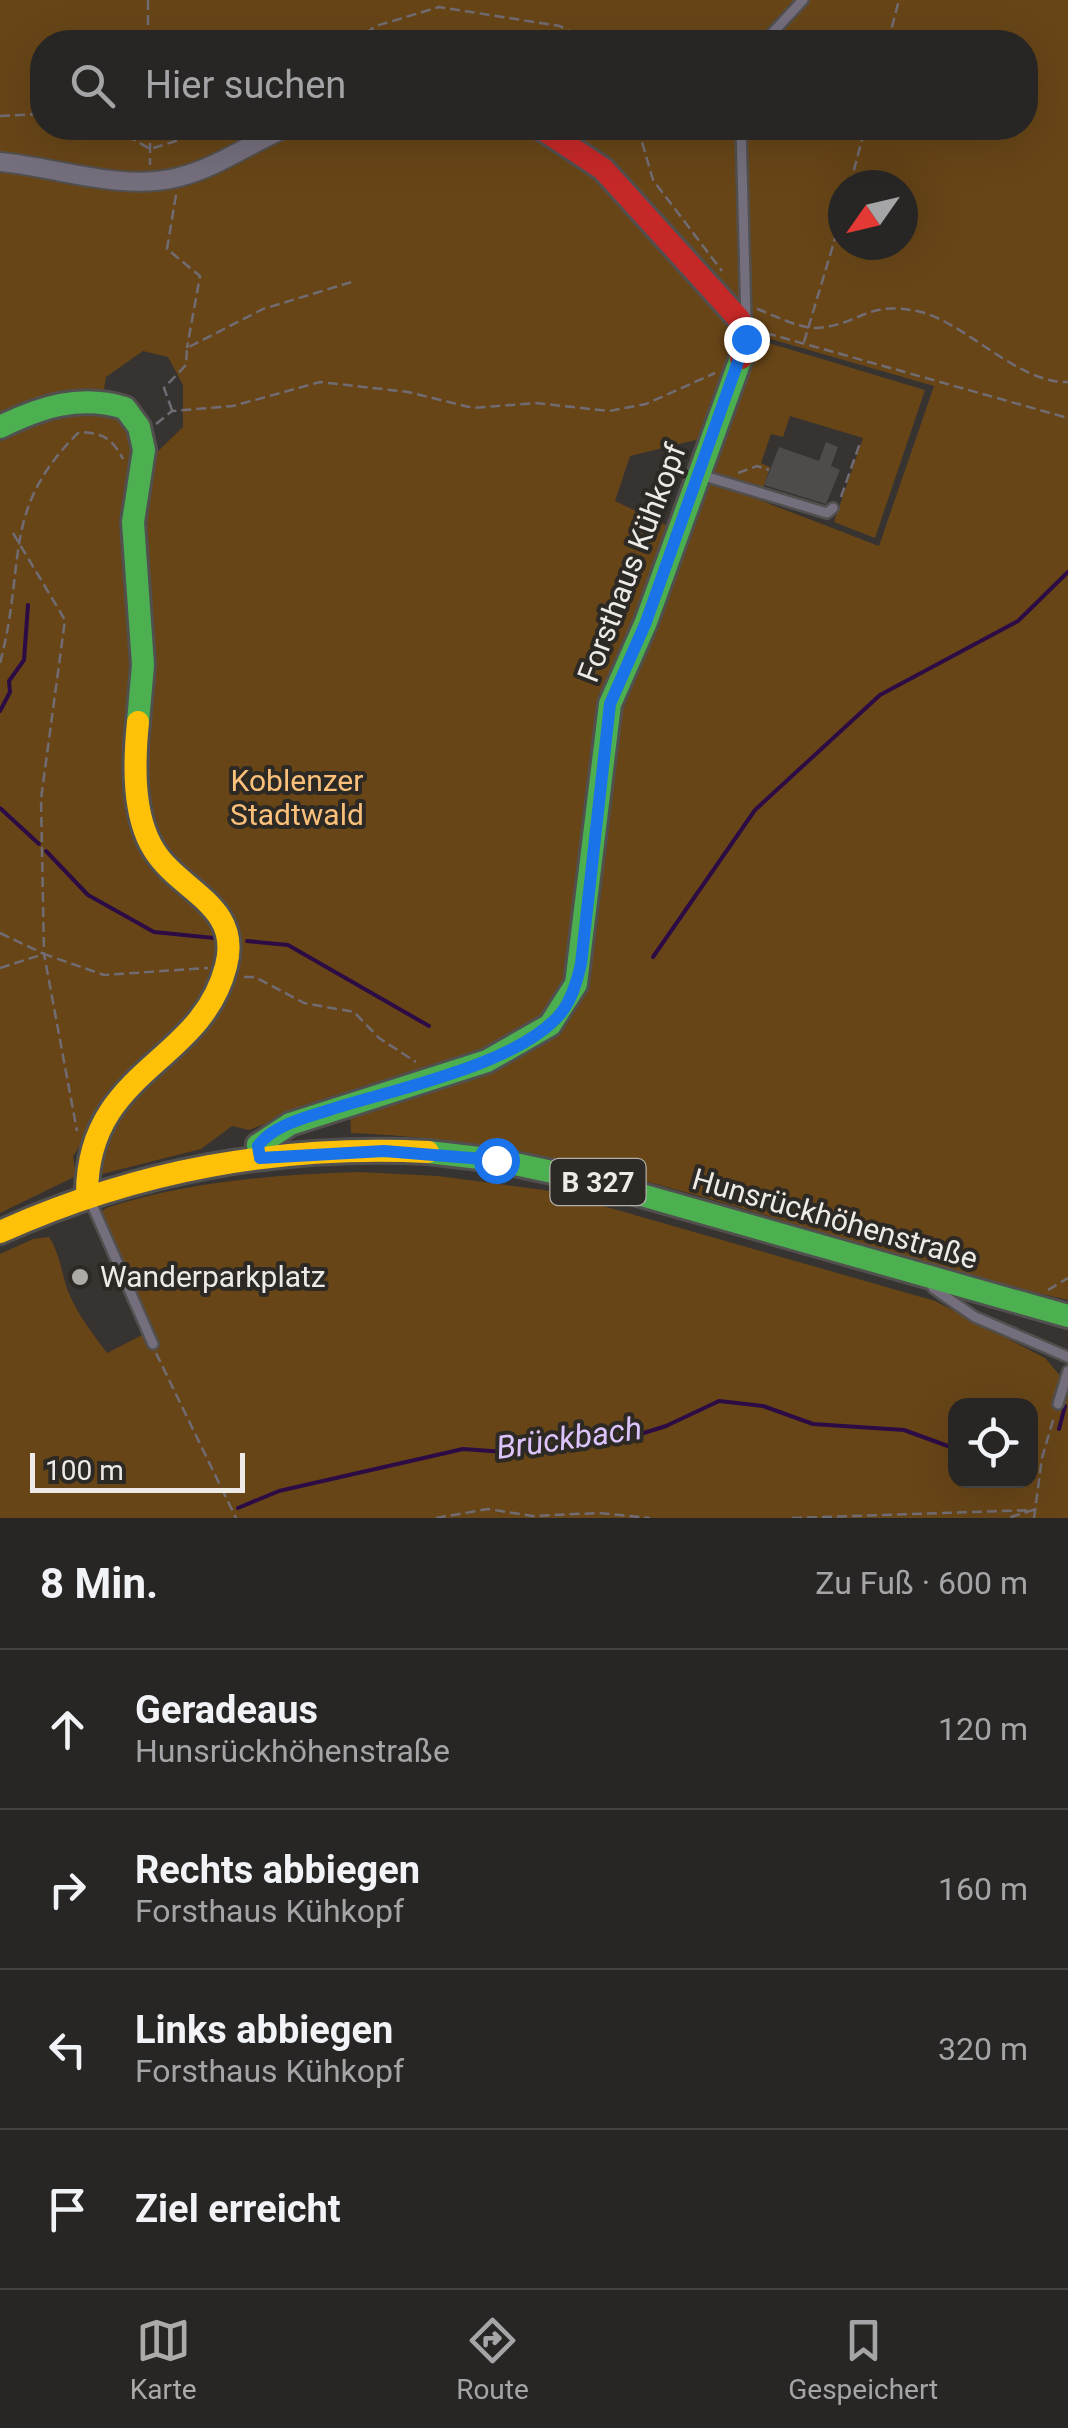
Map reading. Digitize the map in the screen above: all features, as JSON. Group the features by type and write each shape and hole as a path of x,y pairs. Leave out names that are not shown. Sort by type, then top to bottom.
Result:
{"street":[{"path":"0,162 150,182 175,178 259,140"},
{"path":"560,140 603,169 747,317"},
{"name":"Forsthaus Kühkopf","path":"260,1158 258,1146 264,1138 290,1124 518,1046 550,1025 568,1002 581,964 610,704 646,622 740,364 747,317"},
{"path":"0,427 44,407 86,400 108,401 139,422 144,464 133,520 143,669 136,758 143,820 156,854 226,920 226,971 210,1006 122,1094 83,1162 87,1193"},
{"name":"Hunsrückhöhenstraße","path":"0,1232 87,1193 167,1172 260,1158 384,1151 496,1160 604,1184 1068,1316"}],"lane":[{"path":"775,30 803,0"},
{"path":"741,140 747,317"},
{"path":"692,490 828,514 833,508"},
{"path":"87,1193 152,1344"},
{"path":"926,1277 937,1293 975,1317 1068,1357"},
{"path":"1058,1404 1068,1371"}],"path":[{"path":"148,0 148,30"},
{"path":"891,30 899,0"},
{"path":"370,30 439,6 567,30"},
{"path":"0,116 30,115"},
{"path":"134,140 150,150"},
{"path":"150,140 150,182"},
{"path":"150,150 177,140"},
{"path":"642,140 654,180 726,276"},
{"path":"854,170 863,140"},
{"path":"172,411 164,388 186,365 200,276 170,256 167,249 175,178"},
{"path":"804,344 830,260"},
{"path":"187,348 263,309 355,281"},
{"path":"747,317 812,328 843,323 880,306 925,313 1020,366 1068,382"},
{"path":"747,317 770,332 804,344 1068,418"},
{"path":"139,422 172,411 233,406 320,382 408,392 473,408 536,403 608,411 646,404 740,364"},
{"path":"32,480 53,453 79,432 101,433 115,444"},
{"path":"833,508 836,509 860,442"},
{"path":"728,478 757,466 769,470"},
{"path":"0,663 11,598 16,520"},
{"path":"13,533 65,620 41,799 44,954 83,1162"},
{"path":"0,933 104,975 226,971 255,977 304,1003 354,1012 430,1078"},
{"path":"0,968 44,954"},
{"path":"152,1344 236,1518"},
{"path":"1034,1518 1042,1458 1058,1404"},
{"path":"436,1518 488,1509 532,1516 599,1513 650,1518"},
{"path":"792,1518 1033,1510"},
{"path":"1008,1518 1033,1510"}],"green space":[{"name":"Koblenzer Stadtwald","path":"0,0 1068,0 1068,1300 978,1278 713,1200 534,1155 443,1141 351,1133 349,1092 249,1130 232,1126 201,1149 94,1176 93,1157 106,1139 92,1128 73,1156 76,1176 0,1213","holes":["753,334 934,386 879,546 705,479","143,351 168,357 183,385 183,427 151,458 103,395 106,377","704,438 672,528 615,501 630,456"]},
{"path":"755,339 925,390 875,538 834,522 863,438 790,416 783,437 771,434 761,463 770,467 763,488 711,472"},
{"path":"359,1172 438,1176 551,1191 935,1301 1045,1358 1068,1385 1068,1518 0,1518 0,1254 33,1239 49,1237 75,1305 107,1353 150,1331 101,1212 168,1191 263,1178"}],"building":[{"path":"826,442 838,447 831,466 840,470 826,504 764,485 779,447 819,461"}],"waterway":[{"path":"653,957 755,810 880,695 1018,621 1068,572"},
{"path":"0,711 10,692 9,681 24,660 28,605"},
{"path":"0,808 39,844"},
{"path":"46,851 88,895 154,932 214,938"},
{"path":"247,941 288,945 429,1026"},
{"name":"Brückbach","path":"238,1508 279,1491 463,1449 505,1452 631,1437 666,1426 719,1401 763,1406 813,1424 904,1430 948,1446"},
{"path":"1059,1429 1065,1406"}],"traffic: fast":[{"path":"260,1158 258,1145 290,1124 487,1061 550,1025 576,984 610,704 646,622 741,358"},
{"path":"0,427 46,409 92,402 125,408 139,427 144,450 133,522 143,665 138,722"},
{"path":"428,1152 496,1160 585,1179 1068,1316"}],"traffic: slow":[{"path":"87,1193 92,1151 106,1119 125,1092 194,1026 213,999 226,966 229,945 217,914 165,865 147,836 136,788 138,722"},
{"path":"0,1232 104,1192 209,1166 317,1153 428,1152"}],"traffic: jam":[{"path":"559,140 603,169 739,319 746,333 741,358"}],"place":[{"name":"Wanderparkplatz","path":"80,1277"}],"route":[{"path":"496,1160 384,1151 260,1158 258,1146 272,1132 316,1114 487,1061 550,1025 568,1002 581,964 612,695 646,622 746,339"}]}
